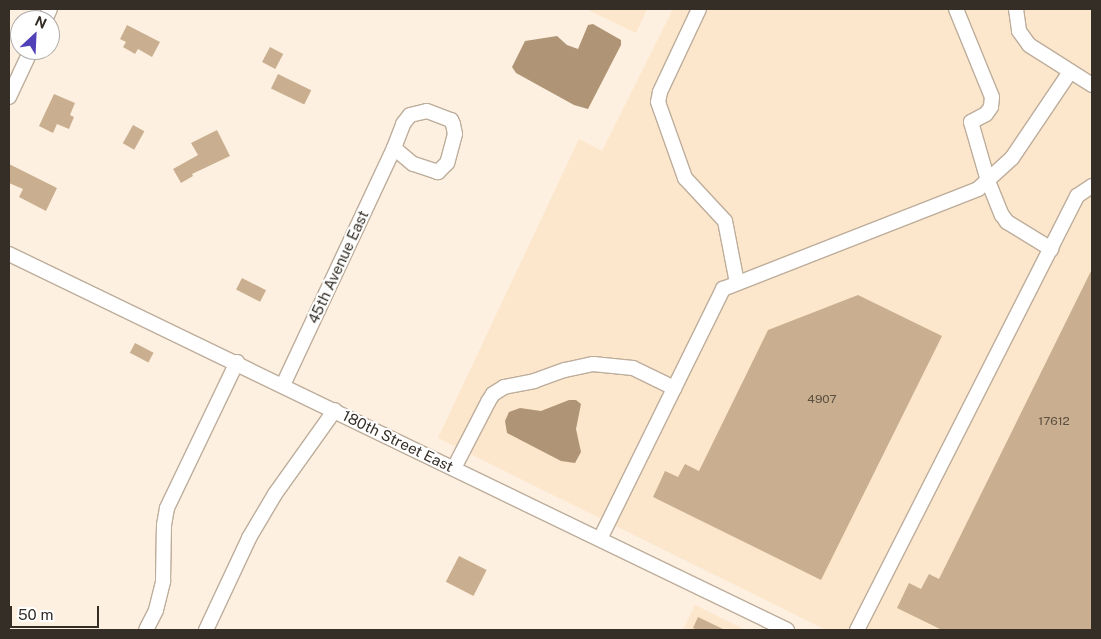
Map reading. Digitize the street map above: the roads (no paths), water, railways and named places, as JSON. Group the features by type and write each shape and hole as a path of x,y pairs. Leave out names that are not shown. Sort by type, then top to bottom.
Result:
{"street":[{"path":"699,9 664,83 658,102 685,178 725,221 737,283"},
{"path":"956,9 992,97 991,107 986,114 971,122 988,182 1002,215 1007,222 1051,249"},
{"path":"1016,9 1019,31 1029,45 1092,85"},
{"path":"9,97 26,60"},
{"path":"600,539 723,289 969,193 988,182 1012,158 1070,72"},
{"path":"427,111 451,120 453,124 455,134 447,163 438,172 413,164 394,148 403,124 410,115 427,111"},
{"name":"45th Avenue East","path":"283,385 394,148"},
{"path":"857,630 1077,196 1092,186"},
{"name":"180th Street East","path":"9,254 236,362 787,630"},
{"path":"146,630 156,610 163,581 164,525 167,508 236,362"},
{"path":"454,468 488,402 498,390 504,387 534,381 565,370 593,364 632,368 674,388"},
{"path":"206,630 249,538 275,494 335,410"}]}
